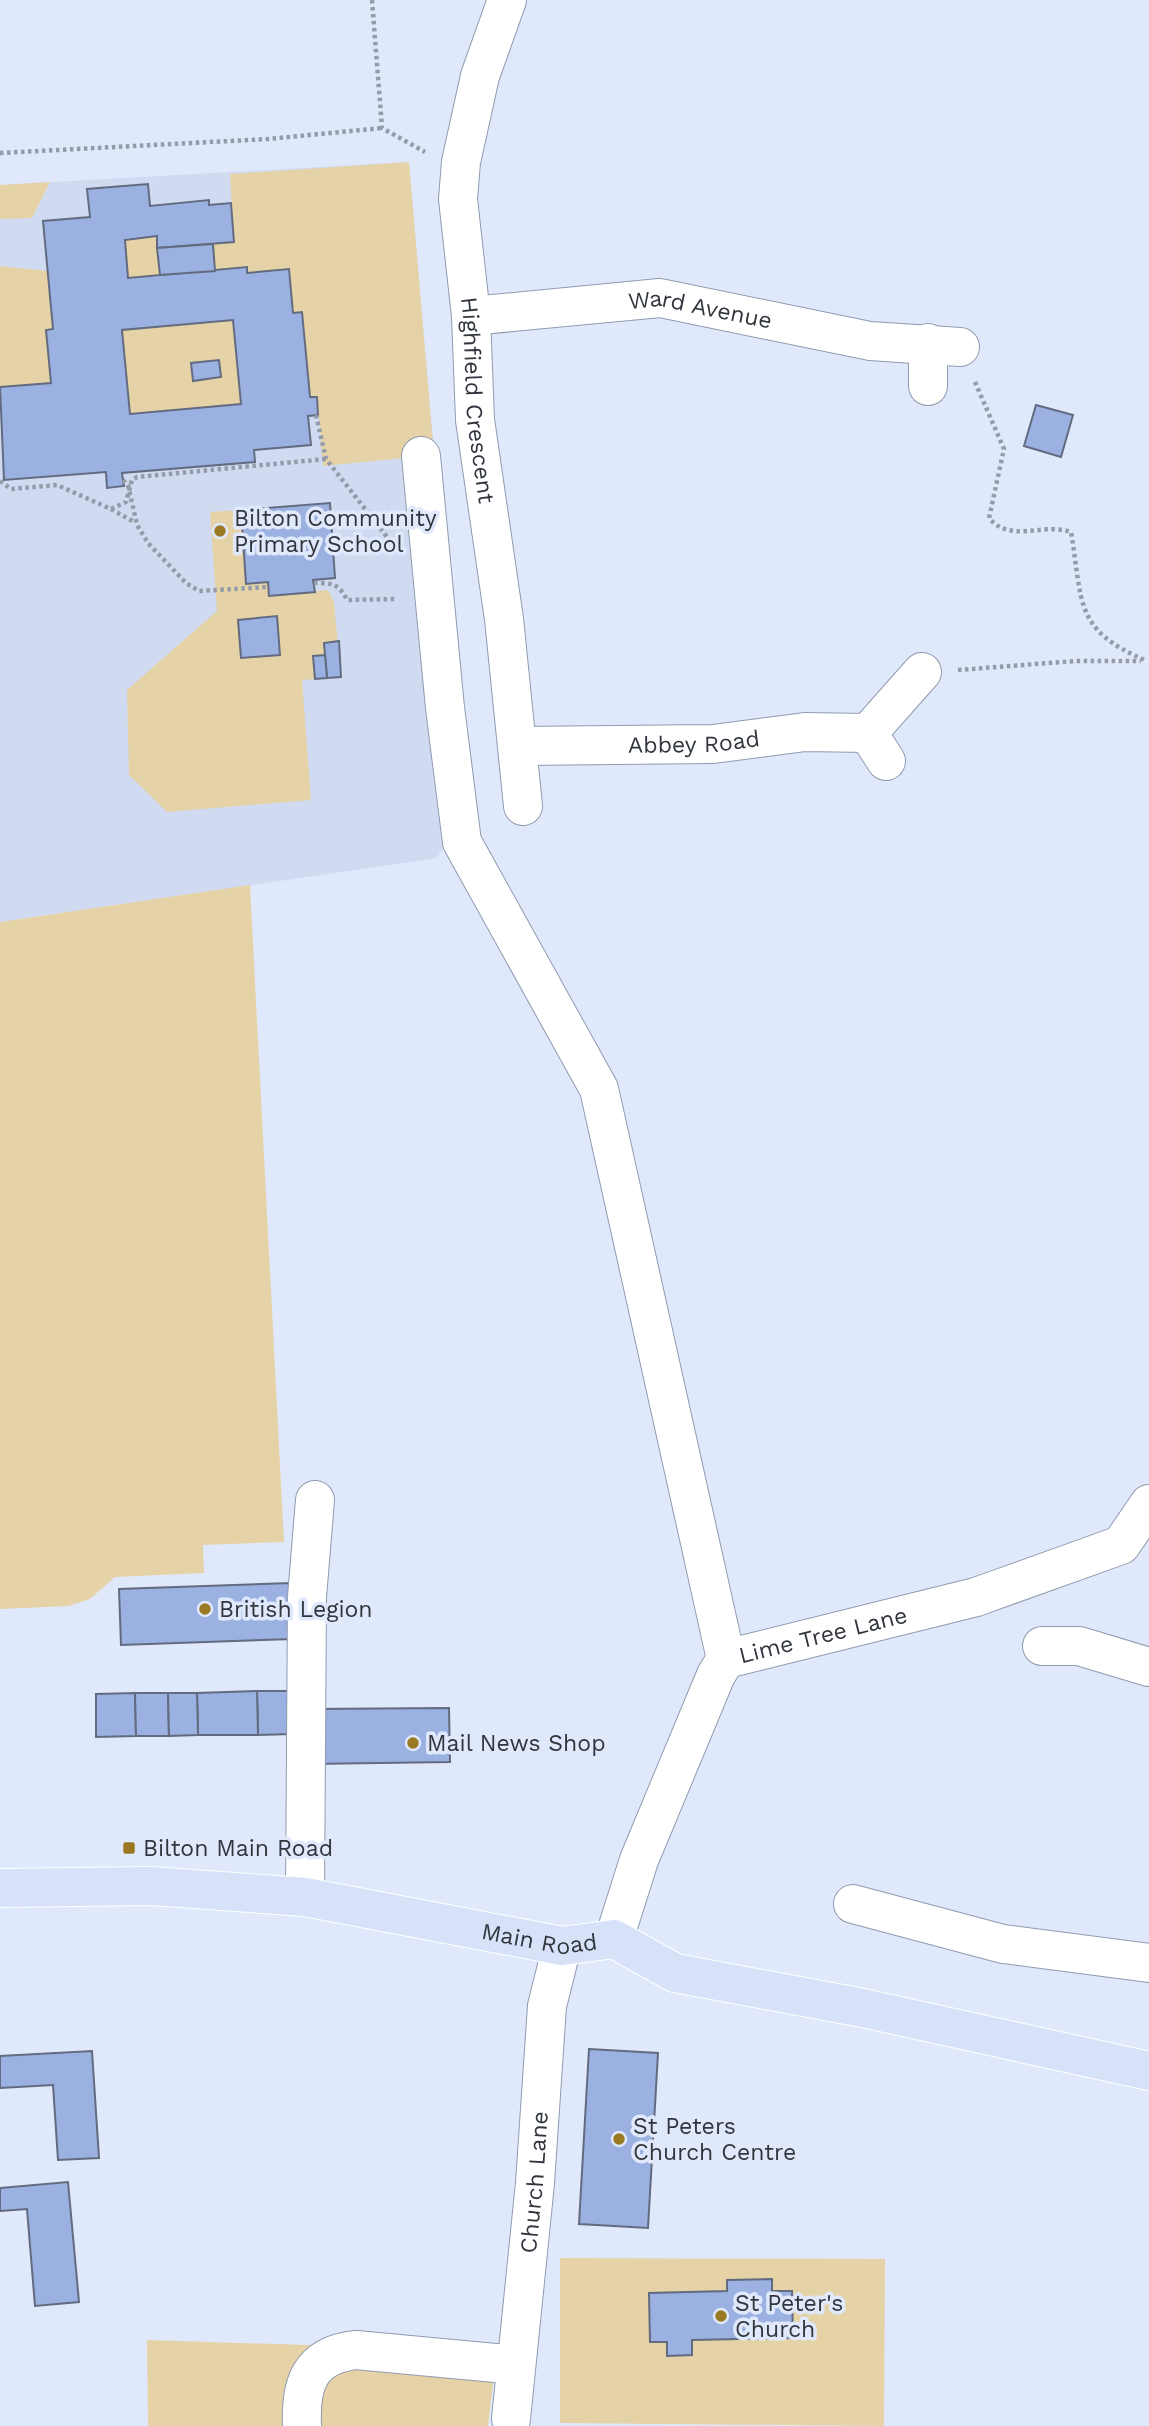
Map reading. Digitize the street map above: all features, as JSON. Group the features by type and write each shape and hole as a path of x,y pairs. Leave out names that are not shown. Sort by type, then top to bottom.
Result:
{"main road":[{"name":"Main Road","path":"0,1888 152,1886 305,1897 562,1946 614,1939 675,1973 863,2008 1149,2071"}],"street":[{"name":"Highfield Crescent","path":"507,0 480,76 461,162 458,199 471,316 475,420 519,746 523,806"},
{"name":"Ward Avenue","path":"471,316 660,298 870,341 944,345"},
{"path":"928,387 944,345"},
{"path":"421,456 445,708 463,842 599,1089 726,1659"},
{"name":"Abbey Road","path":"519,746 713,744 805,732 877,747 922,672"},
{"path":"305,1897 307,1597 315,1500"},
{"name":"Lime Tree Lane","path":"614,1939 639,1860 716,1675 726,1659 976,1597 1121,1545 1149,1504"},
{"path":"1042,1646 1079,1646 1149,1667"},
{"path":"853,1904 1003,1944 1149,1964"},
{"name":"Church Lane","path":"510,2419 535,2183 547,2006 562,1946"},
{"path":"302,2426 301,2403 309,2376 324,2360 340,2352 356,2350 516,2365"}],"path":[{"path":"372,0 382,128"},
{"path":"0,153 268,139 382,128 420,150 461,162"},
{"path":"944,345 1004,449 989,519 1002,529 1013,532 1071,532 1074,563 1088,620 1111,645 1148,661"},
{"path":"316,415 326,459 382,526 391,545"},
{"path":"111,509 124,505 133,479 137,477 326,459"},
{"path":"0,481 11,489 57,485 111,509 137,525 159,555 186,583 199,591 268,587"},
{"path":"123,481 127,481 137,525"},
{"path":"314,583 334,583 342,589 347,600 405,598"},
{"path":"922,672 1075,661 1148,661"}],"shaded area":[{"name":"Bilton Community Primary School","path":"409,162 435,465 448,840 437,858 0,922 0,185"},
{"path":"409,162 434,455 323,466 317,397 310,397 302,313 293,313 289,270 247,273 247,268 128,278 125,240 157,236 158,248 234,242 230,174"},
{"path":"50,182 32,218 0,219 0,185"},
{"path":"0,266 48,271 53,329 46,330 51,383 0,387"},
{"path":"233,320 241,404 130,414 122,330"},
{"path":"241,510 246,584 268,582 270,596 328,590 334,602 341,677 302,680 311,800 167,812 129,775 127,690 217,611 210,512"},
{"path":"250,885 284,1542 203,1545 204,1573 115,1577 90,1599 69,1606 0,1609 0,922"},
{"path":"560,2258 885,2259 884,2426 560,2423"},
{"path":"147,2340 497,2351 488,2426 148,2426"}],"building":[{"path":"148,184 150,206 209,200 209,205 231,203 234,242 157,248 157,236 125,240 128,278 247,267 247,273 289,269 293,313 302,312 310,397 317,397 318,415 308,416 311,445 254,450 255,462 122,473 124,486 107,488 106,472 4,480 0,387 51,383 46,330 53,329 43,221 90,217 87,189","holes":["233,320 241,404 130,414 122,330"]},
{"path":"213,244 215,271 160,275 157,248"},
{"path":"219,360 221,377 193,381 191,363"},
{"path":"1036,405 1073,415 1061,457 1024,446"},
{"path":"330,503 335,578 313,580 315,592 269,596 268,582 246,584 241,510"},
{"path":"277,616 280,655 241,658 238,620"},
{"path":"339,641 341,677 327,678 324,643"},
{"path":"325,655 327,678 315,679 313,656"},
{"name":"British Legion","path":"290,1583 292,1639 121,1645 119,1589"},
{"path":"257,1691 292,1691 293,1734 258,1735"},
{"path":"257,1691 258,1735 198,1735 197,1693"},
{"path":"135,1693 136,1736 96,1737 96,1694"},
{"path":"135,1693 168,1693 169,1736 136,1736"},
{"path":"168,1693 197,1693 198,1735 169,1736"},
{"path":"449,1708 450,1762 309,1764 308,1709"},
{"name":"St Peters Church Centre","path":"589,2049 658,2053 648,2228 579,2224"},
{"path":"92,2051 99,2158 58,2160 53,2085 0,2088 0,2056"},
{"path":"68,2182 79,2302 35,2306 27,2209 0,2211 0,2188"},
{"name":"St Peter's Church","path":"772,2279 772,2291 792,2291 793,2338 692,2340 692,2355 667,2356 667,2342 650,2342 649,2293 727,2291 727,2280"}],"place":[{"name":"Bilton Community Primary School","path":"220,531"},
{"name":"British Legion","path":"205,1609"},
{"name":"Mail News Shop","path":"413,1743"},
{"name":"Bilton Main Road","path":"129,1848"},
{"name":"St Peters Church Centre","path":"619,2139"},
{"name":"St Peter's Church","path":"721,2316"}]}
